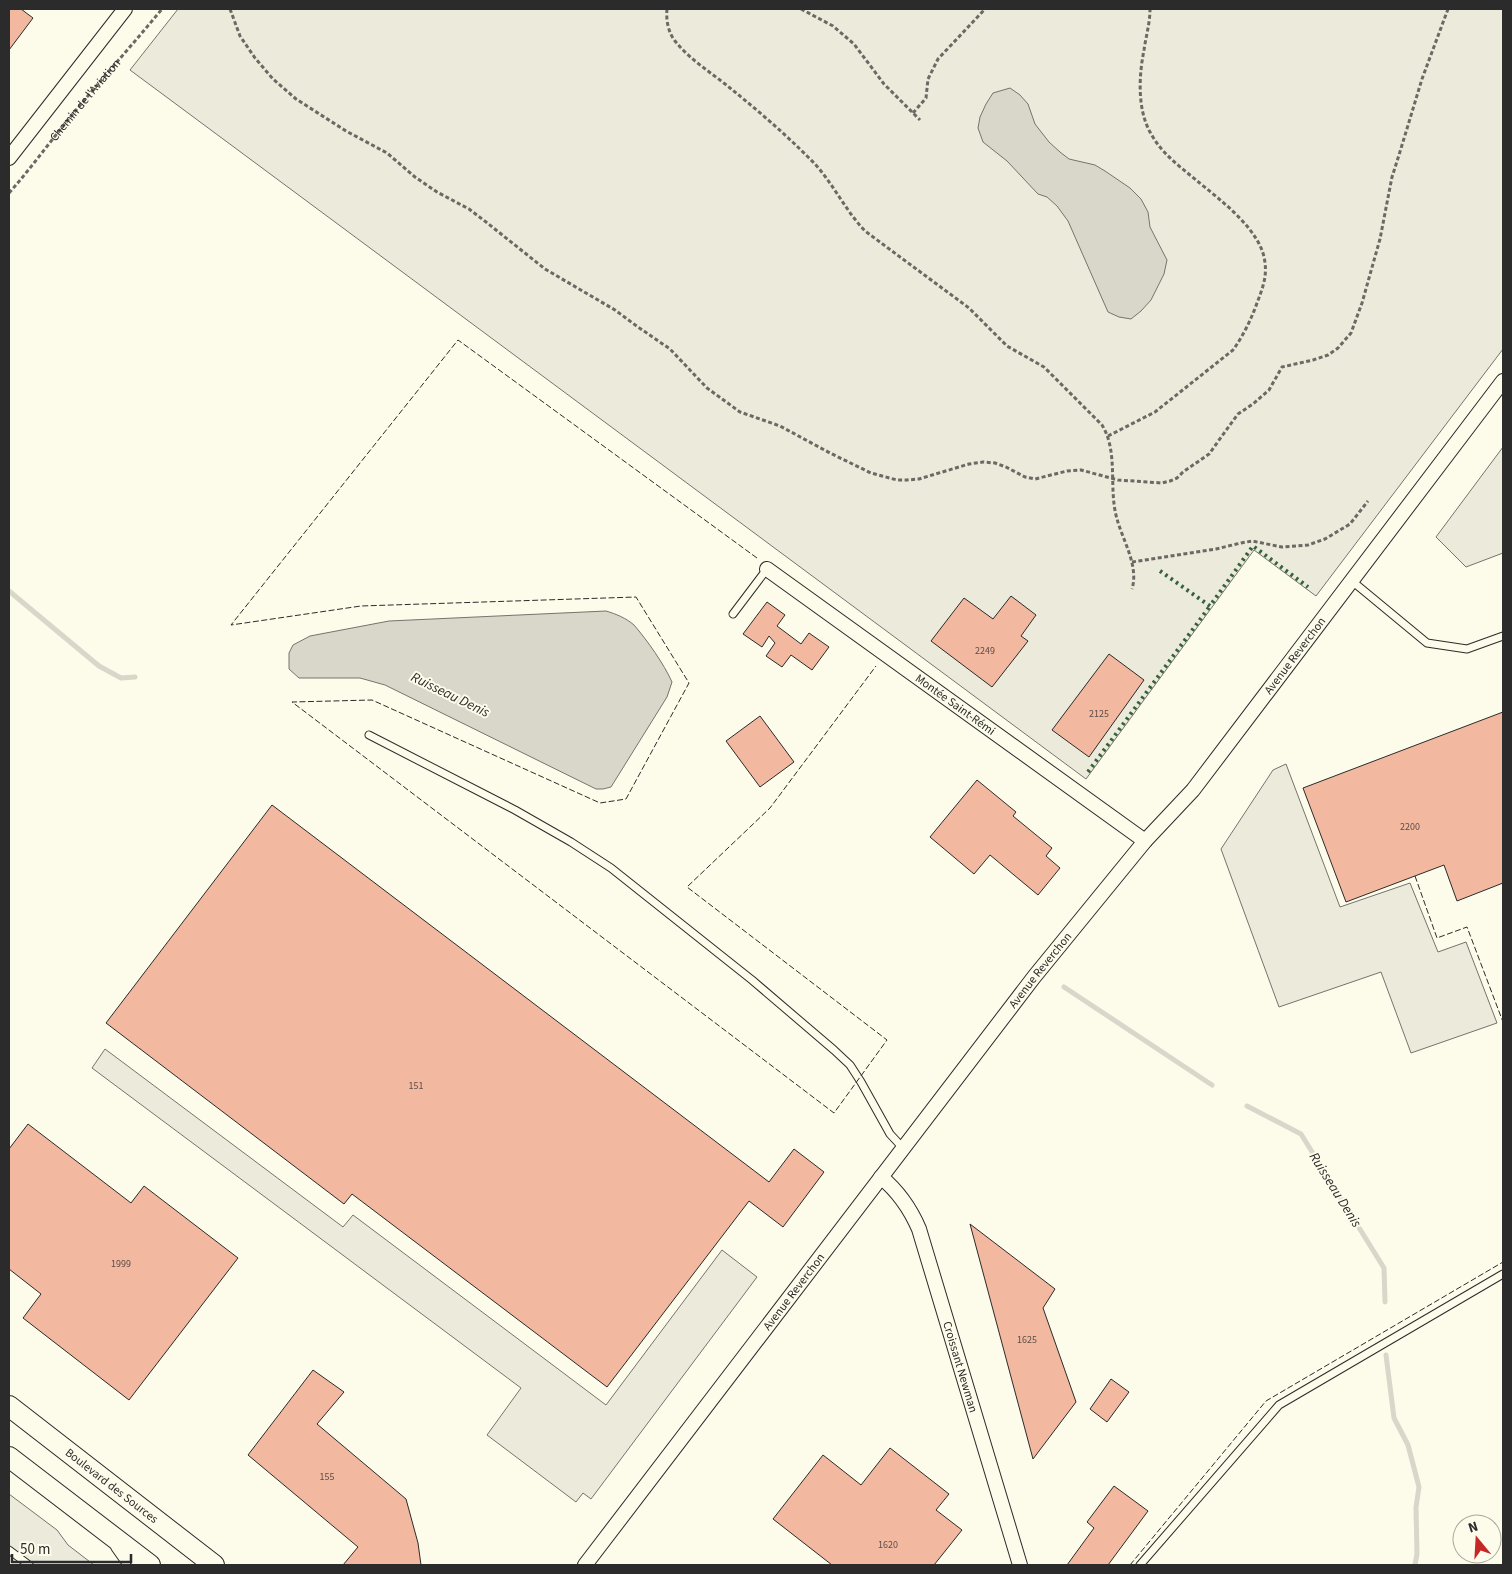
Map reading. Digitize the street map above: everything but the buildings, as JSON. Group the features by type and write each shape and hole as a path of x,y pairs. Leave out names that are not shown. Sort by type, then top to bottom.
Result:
{"main road":[{"name":"Boulevard des Sources","path":"9,1406 214,1565"},
{"path":"9,1457 150,1565"}],"street":[{"name":"Chemin de l'Aviation","path":"9,158 125,9"},
{"name":"Avenue Reverchon","path":"585,1565 1034,977 1145,841 1193,790 1503,381"},
{"name":"Montée Saint-Rémi","path":"767,569 1145,841"},
{"name":"Croissant Newman","path":"881,1177 890,1184 905,1202 918,1229 1020,1565"}],"lane":[{"path":"733,614 767,569"},
{"path":"1352,581 1427,644 1468,649 1503,636"},
{"path":"369,735 515,810 571,842 611,868 752,980 850,1065 890,1134 903,1148"},
{"path":"1140,1565 1279,1405 1503,1274"},
{"path":"103,1528 127,1565"},
{"path":"9,1550 29,1565"}],"path":[{"name":"Chemin de l'Aviation","path":"9,193 77,108 162,9"},
{"path":"230,9 240,36 255,58 273,79 296,99 352,135 387,153 415,177 480,218 545,269 603,303 670,349 707,388 740,412 780,426 871,473 896,480 919,479 969,464 983,462 995,463 1025,477 1034,479 1067,471 1081,470 1113,479 1162,483 1177,478 1209,454 1238,414 1270,390 1282,367 1313,360 1328,354 1346,341 1351,333 1370,277 1385,220 1392,177 1422,79 1448,9"},
{"path":"667,9 667,24 674,40 685,52 731,88 808,156 821,170 855,221 865,231 969,308 1007,346 1048,370 1091,412 1108,436 1116,514 1135,574 1132,589"},
{"path":"801,9 833,26 854,44 884,84 920,120"},
{"path":"913,113 926,98 928,79 938,59 985,9"},
{"path":"1108,436 1155,412 1233,350 1240,340 1256,305 1263,286 1265,272 1262,248 1244,222 1175,164 1163,152 1149,131 1140,90 1150,9"},
{"path":"1132,562 1216,549 1252,541 1282,547 1308,545 1325,539 1350,524 1368,501"}],"shaded area":[{"path":"178,9 1503,9 1503,349 1316,596 1254,550 1086,779 130,70"},
{"path":"1503,447 1503,553 1466,567 1436,537"},
{"path":"1286,764 1340,907 1410,883 1438,952 1466,942 1497,1023 1411,1053 1381,972 1279,1007 1221,849 1273,770"},
{"path":"105,1049 343,1227 353,1215 606,1405 722,1250 757,1277 591,1499 583,1493 576,1502 487,1435 521,1388 92,1068"},
{"path":"9,1494 57,1530 68,1545 94,1565 35,1565 9,1546"}],"water":[{"path":"1010,88 1028,104 1035,124 1049,142 1060,152 1069,159 1095,165 1130,188 1141,199 1148,212 1150,227 1167,260 1164,274 1151,300 1131,319 1119,317 1108,312 1068,221 1057,206 1047,197 1038,194 1007,161 983,142 978,128 980,117 986,104 993,93"},
{"path":"606,611 621,616 634,625 655,652 672,682 667,697 611,787 603,789 596,789 385,685 360,678 299,678 289,669 289,653 293,645 310,636 389,621"}],"waterway":[{"name":"Ruisseau Denis","path":"9,591 99,666 121,678 135,677"},
{"name":"Ruisseau Denis","path":"1064,987 1212,1085"},
{"name":"Ruisseau Denis","path":"1247,1106 1301,1134 1384,1268 1385,1302"},
{"name":"Ruisseau Denis","path":"1386,1355 1394,1418 1408,1445 1419,1487 1416,1507 1417,1554 1415,1565"}],"hedge":[{"path":"1160,571 1210,606 1253,546 1308,587"},
{"path":"1088,772 1210,606"}],"fence":[{"path":"757,558 458,340 231,625 361,606 636,597 689,683 626,799 600,803 372,700 292,702 834,1113 887,1040 687,887 770,808 876,666"},
{"path":"1415,876 1437,938 1467,927 1503,1022"},
{"path":"1130,1565 1266,1401 1503,1262"}]}
